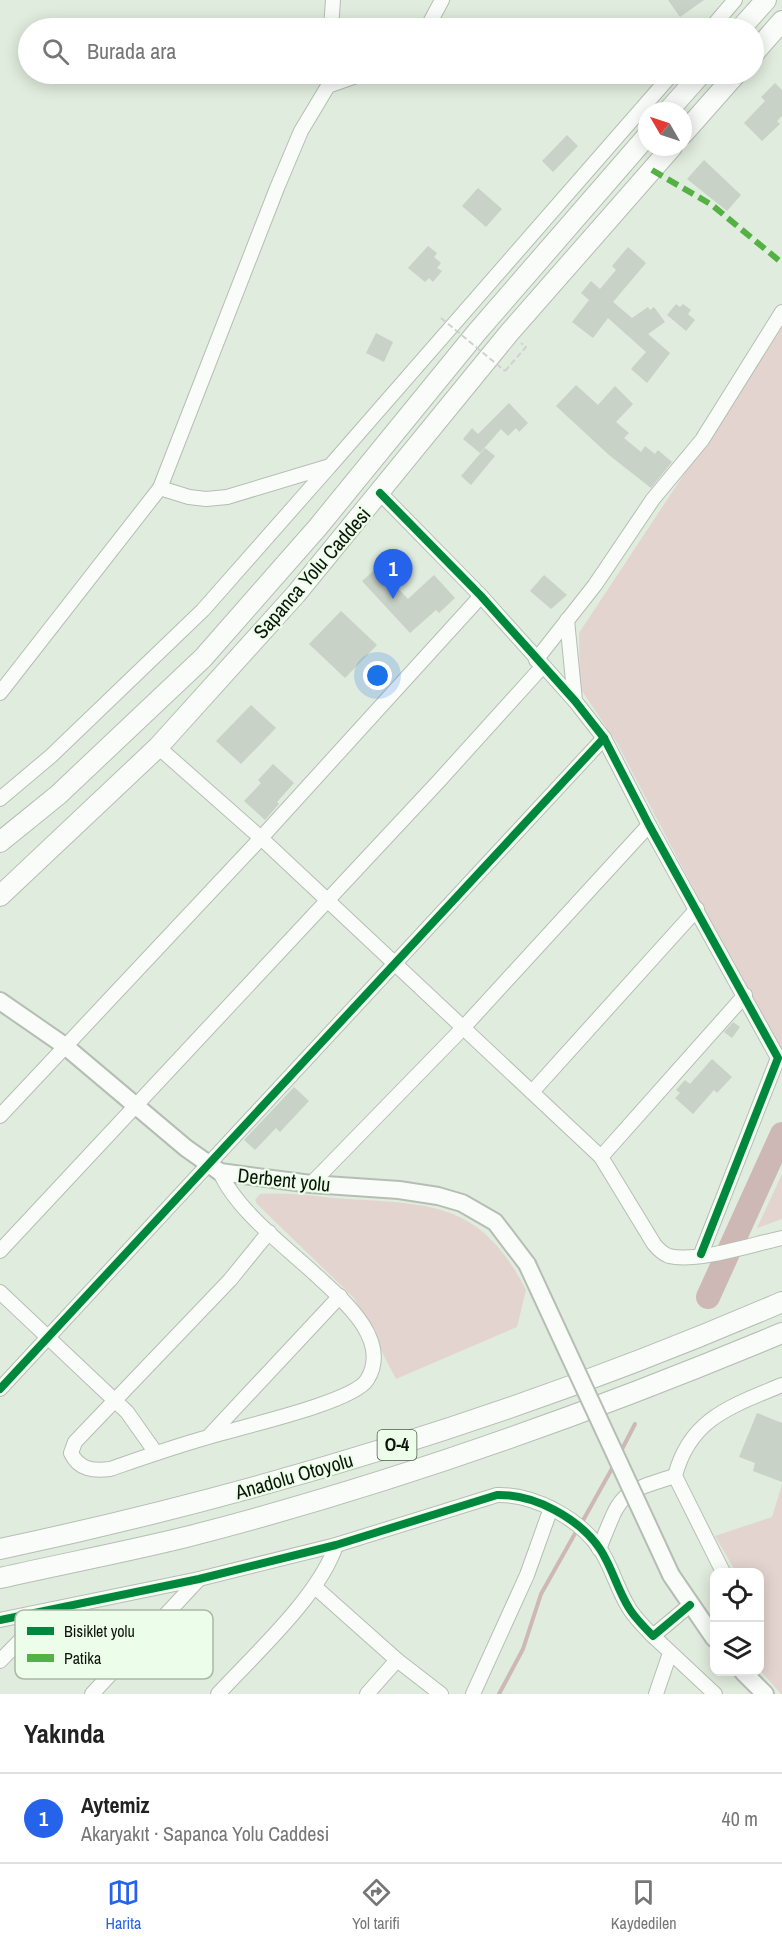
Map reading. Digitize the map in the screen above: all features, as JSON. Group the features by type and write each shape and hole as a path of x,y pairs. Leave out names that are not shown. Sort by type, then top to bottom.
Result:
{"highway":[{"path":"750,18 766,0"},
{"path":"764,41 782,21"},
{"path":"676,102 692,84"},
{"path":"692,124 727,84"},
{"name":"Sapanca Yolu Caddesi","path":"0,842 58,795 203,658 318,527 477,332 638,146"},
{"name":"Sapanca Yolu Caddesi","path":"0,896 158,747 297,594 509,333 664,156"},
{"name":"Anadolu Otoyolu","path":"0,1549 181,1508 412,1441 566,1388 715,1331 782,1302"},
{"name":"Anadolu Otoyolu","path":"0,1578 186,1537 423,1468 566,1420 782,1333"}],"main road":[{"path":"0,1001 65,1046 215,1169"},
{"name":"Derbent yolu","path":"215,1169 311,1184 399,1190 462,1203 495,1222 527,1264 671,1575 710,1632"},
{"path":"748,1676 765,1694"}],"street":[{"path":"332,18 333,0"},
{"path":"432,18 442,0"},
{"path":"720,18 735,0"},
{"path":"0,693 160,488 281,179 301,131 326,84"},
{"path":"0,799 51,756 203,610 663,84"},
{"path":"0,1251 327,901 539,663 653,500 702,440 782,312"},
{"path":"160,488 189,497 206,499 227,497 330,466"},
{"path":"380,493 481,596 575,701 604,738 649,825 778,1058 701,1254"},
{"path":"0,1116 261,838 481,596"},
{"path":"567,620 575,701"},
{"path":"0,1389 48,1337 215,1169 395,964 604,738"},
{"path":"158,747 261,838 601,1157 654,1244 661,1251 669,1256 720,1253 782,1238"},
{"path":"311,1184 463,1028 649,825"},
{"path":"532,1092 697,909"},
{"path":"601,1157 745,995"},
{"path":"215,1169 229,1190 269,1232 340,1296 366,1330 372,1348 372,1369 362,1385 322,1404 208,1437 110,1469 87,1469 74,1460 71,1454 75,1442 230,1280 269,1232"},
{"path":"0,1292 114,1399 143,1431 156,1453"},
{"path":"208,1437 340,1296"},
{"path":"721,1568 675,1476 685,1446 701,1426 733,1407 782,1385"},
{"path":"599,1549 622,1498 648,1484 675,1476"},
{"path":"50,1610 199,1579 336,1545 497,1495 520,1496 551,1508 566,1518 599,1549 628,1607 652,1636 715,1694"},
{"path":"473,1694 527,1575 551,1508"},
{"path":"218,1694 315,1587 332,1559 336,1545"},
{"path":"170,1610 199,1579"},
{"path":"315,1587 397,1660 441,1694"},
{"path":"652,1636 690,1605"},
{"path":"0,1620 15,1617"},
{"path":"0,1661 15,1646"},
{"path":"656,1694 670,1653"},
{"path":"368,1694 397,1660"},
{"path":"92,1694 106,1679"}],"path":[{"path":"441,318 505,371 526,347"}],"shaded area":[{"path":"782,312 782,1057 617,743 580,688 579,633 696,456"},
{"path":"782,1174 782,1219 757,1228"},
{"path":"260,1194 292,1194 406,1203 431,1207 453,1214 473,1225 492,1240 526,1290 517,1327 396,1379 354,1298 257,1204 255,1200"},
{"path":"782,1484 782,1694 764,1675 764,1568 734,1568 715,1536 772,1517"}],"building":[{"path":"668,0 704,0 680,17"},
{"path":"775,83 782,90 782,116 777,121 780,124 762,141 744,123 765,101 761,97"},
{"path":"567,135 578,146 553,172 542,161"},
{"path":"704,160 741,195 727,211 687,179"},
{"path":"478,188 502,209 486,227 462,206"},
{"path":"428,246 437,253 434,257 441,263 437,268 442,271 433,282 429,278 425,282 408,268"},
{"path":"628,247 646,263 613,302 632,318 648,307 650,310 654,307 665,322 648,334 670,353 647,383 631,369 646,352 608,318 593,338 572,322 589,300 581,293 591,281 600,289 616,270 612,266"},
{"path":"676,304 680,307 683,304 691,310 688,314 695,320 686,331 667,315"},
{"path":"376,333 393,342 384,362 366,353"},
{"path":"576,385 598,405 615,386 633,404 616,422 629,433 624,438 641,452 645,446 655,454 658,450 672,462 651,488 609,455 556,406"},
{"path":"509,403 528,423 519,432 516,428 508,436 501,429 480,453 463,439 472,428 478,434"},
{"path":"485,448 495,456 471,485 461,476"},
{"path":"378,567 408,599 434,575 455,598 439,613 436,610 410,633 362,581"},
{"path":"544,575 567,595 551,609 530,591"},
{"path":"341,611 377,645 345,678 309,644"},
{"path":"251,705 276,728 241,764 216,741"},
{"path":"273,764 294,783 265,820 244,801 261,783 258,780"},
{"path":"733,1022 740,1027 732,1038 724,1032"},
{"path":"712,1059 732,1077 717,1093 714,1090 693,1114 675,1098 680,1093 676,1090 685,1080 690,1084"},
{"path":"294,1087 309,1101 280,1132 276,1128 255,1150 244,1140"},
{"path":"757,1413 782,1423 782,1482 753,1471 755,1463 739,1457"}],"waterway":[{"path":"708,1297 782,1134"},
{"path":"620,1453 635,1424"},
{"path":"581,1524 614,1465"},
{"path":"499,1694 523,1649 541,1594 577,1530"}],"marked path":[{"path":"652,170 712,205 782,263"}],"cycle path":[{"path":"380,493 481,596 575,701 604,738 649,825 778,1058 701,1254"},
{"path":"0,1389 604,738"},
{"path":"49,1610 199,1579 336,1545 497,1495 540,1503 580,1527 600,1549 631,1612 653,1636 690,1605"},
{"path":"0,1620 15,1617"}],"place":[{"name":"Aytemiz","path":"393,599"}]}
